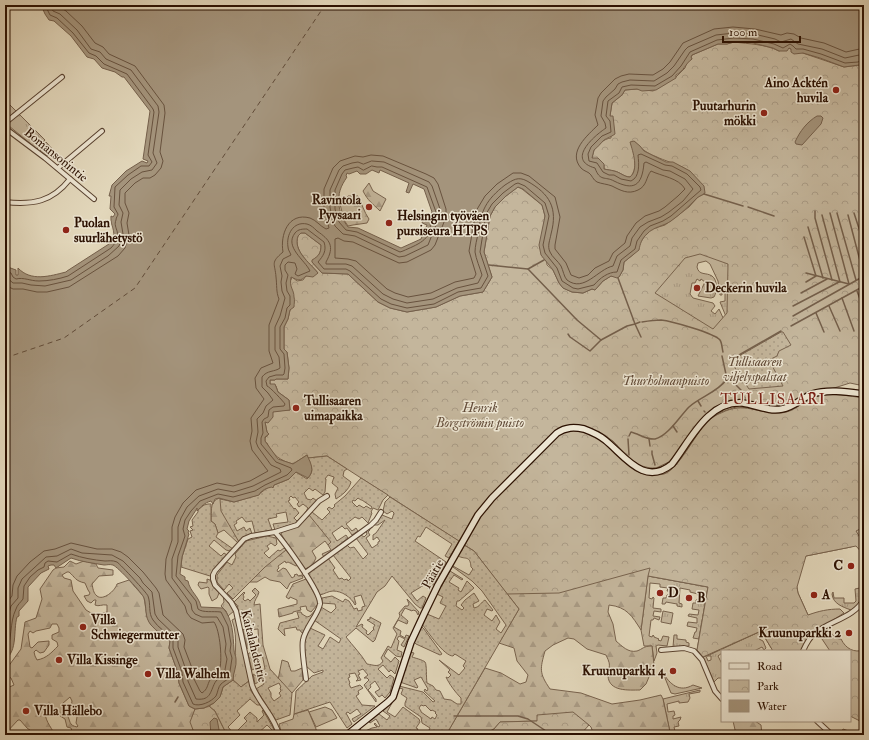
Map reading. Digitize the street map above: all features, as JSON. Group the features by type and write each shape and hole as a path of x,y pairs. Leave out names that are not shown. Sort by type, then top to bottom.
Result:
{"street":[{"path":"5,123 62,77"},
{"name":"Bomansonintie","path":"5,128 58,168 94,199"},
{"path":"58,168 102,131"},
{"path":"5,202 26,203 43,200 56,194 70,179"},
{"name":"Päätie","path":"347,735 388,702 393,695 411,642 424,614 438,585 483,508 518,470 557,433 567,428 593,432 605,440 635,467 644,471 656,472 672,464 700,425 712,413 724,406 742,403 781,410 792,406 812,394 834,392 864,394"},
{"path":"306,679 303,639 318,610 320,602 304,573 275,532 297,525 319,501 327,496"},
{"path":"304,573 371,525 381,512"},
{"name":"Kaitalahdentie","path":"275,532 254,535 244,539 215,571 212,577 215,584 231,602 236,611 252,685 277,728 279,735"},
{"path":"803,650 807,642 816,632 859,608 864,599"},
{"path":"661,650 684,648 694,651 702,660 715,691 721,698"},
{"path":"819,722 832,735"}],"green space":[{"name":"Henrik Borgströmin puisto","path":"734,42 768,47 779,51 788,48 844,67 859,65 864,62 864,386 850,383 831,389 821,390 809,393 787,405 767,405 741,400 729,401 715,407 700,421 671,461 656,468 642,466 631,460 613,441 598,431 596,435 629,466 643,474 661,475 675,466 707,422 717,415 729,410 744,408 780,413 791,411 809,399 824,394 864,398 864,527 856,531 864,544 864,555 856,546 806,556 797,587 798,593 808,615 824,610 836,609 840,609 844,613 810,635 801,650 772,650 761,631 703,657 697,650 708,587 648,576 650,568 559,593 507,594 474,551 327,456 308,458 307,455 293,464 277,457 265,442 265,438 269,434 267,432 265,422 274,411 290,410 289,400 278,392 276,386 270,384 270,380 288,379 289,368 287,352 284,349 284,327 290,310 290,282 292,277 297,281 303,280 306,276 318,273 306,260 298,247 298,236 301,233 305,233 321,245 319,254 312,262 322,273 348,274 378,302 390,308 407,312 436,307 460,296 483,292 492,277 484,252 490,216 495,207 518,187 542,205 545,216 543,230 547,265 553,270 559,283 563,288 572,292 583,293 592,289 595,290 603,281 611,276 619,277 623,270 624,262 634,254 646,234 652,229 665,225 689,207 698,197 704,194 691,173 650,154 634,141 631,144 635,156 635,166 633,174 630,177 604,169 604,165 592,158 594,150 604,141 611,138 610,116 612,103 622,95 625,90 637,89 653,91 676,77 685,68 687,62 692,59 692,55 718,44","holes":["700,254 728,264 727,313 713,329 655,293 685,258"]},
{"path":"5,100 16,111 5,120"},
{"path":"19,114 45,140 37,149 9,126 8,123"},
{"path":"46,142 54,151 47,156 40,151"},
{"path":"369,183 373,191 386,199 380,211 368,200 363,191"},
{"path":"348,196 358,196 369,219 367,223 348,226 344,220 340,204"},
{"path":"693,249 732,260 727,319 720,302 725,301 725,289 722,289 722,295 720,295 718,281 710,264 706,261 698,263 697,267 699,272 710,275 714,278 716,292 714,297 698,296 705,282 701,279 700,281 697,279 695,283 692,283 690,294 693,298 713,303 715,306 711,311 715,314 719,309 724,320 728,353 639,299"},
{"name":"Tullisaaren viljelyspalstat","path":"783,332 791,345 779,351 777,356 769,360 783,386 749,389 736,370 732,360"},
{"path":"817,395 839,395 864,398 864,532 860,541 851,547 806,556 792,562 798,593 808,615 774,650 772,650 761,631 703,657 697,650 708,587 648,576 641,630 632,616 625,610 609,605 608,612 613,624 616,641 623,647 631,651 637,651 647,646 652,646 654,665 646,684 640,690 620,689 612,685 608,676 609,665 606,655 587,649 574,639 568,638 553,645 545,651 541,667 542,675 550,689 581,693 612,704 661,695 672,735 594,735 589,725 537,721 500,722 494,729 487,733 487,735 446,735 485,668 501,673 520,684 526,682 528,675 517,661 514,648 499,643 519,609 474,551 464,545 480,517 603,441 633,470 650,475 664,474 673,469 707,422 721,412 736,407 781,413 790,411"},
{"path":"327,456 347,469 344,471 343,476 351,482 345,492 336,499 335,494 338,488 332,483 334,477 328,475 325,479 325,492 323,495 315,489 313,491 309,488 304,493 307,499 311,500 313,498 317,501 305,513 308,508 303,504 299,507 297,504 299,502 295,497 293,498 291,496 289,498 290,500 288,501 299,513 294,518 297,521 302,516 296,523 275,530 273,524 288,522 286,512 276,514 277,517 268,519 272,530 255,533 252,521 246,522 242,517 236,521 237,523 234,525 237,531 244,527 246,531 250,528 252,534 239,542 221,511 220,499 234,502 258,495 267,488 289,479 296,472 307,479 312,471 308,458"},
{"path":"361,478 388,495 383,500 378,510 373,508 368,523 362,517 359,519 355,517 346,524 352,531 356,528 358,531 352,535 347,528 345,529 342,526 332,533 337,541 346,535 348,538 324,557 322,554 331,550 328,545 331,542 309,515 312,512 322,520 330,512 327,509 329,507 332,509 335,506 334,505 345,496","holes":["358,498 372,507 371,509 366,506 364,508 359,505 357,507 352,502"]},
{"path":"390,497 459,541 449,558 445,556 452,544 426,527 420,537 418,536 415,541 446,562 430,590 424,585 411,593 417,601 423,596 426,598 422,608 415,604 392,576 385,586 377,592 356,627 362,624 362,627 367,631 366,633 368,635 374,629 373,628 375,625 367,620 370,619 370,617 381,623 375,640 373,642 356,628 346,637 360,653 367,664 380,665 383,661 381,658 388,646 391,648 397,634 393,628 400,616 399,613 409,604 407,599 419,612 418,615 416,611 405,608 401,615 408,621 407,624 398,620 394,627 401,631 400,635 405,638 406,635 409,636 404,647 401,645 405,639 399,636 397,639 399,641 397,650 402,652 401,657 396,656 388,649 384,656 391,662 395,657 399,661 395,674 391,670 389,672 383,665 378,669 387,678 390,675 394,678 390,692 385,698 382,695 379,697 375,692 380,689 375,681 370,685 371,687 368,690 376,699 376,702 364,685 369,680 364,678 368,675 363,669 358,671 360,674 358,675 361,680 356,681 358,679 355,673 349,674 349,684 351,688 360,685 363,688 358,691 359,694 356,696 362,705 375,706 354,722 352,719 361,714 357,709 350,714 348,712 346,713 352,724 347,728 330,702 294,714 296,691 312,676 323,672 323,670 314,673 306,666 304,641 310,628 325,635 318,646 323,649 330,637 339,643 341,639 314,620 321,607 331,613 336,608 335,604 322,603 322,598 332,596 343,602 345,599 349,601 354,609 357,608 358,611 362,610 362,607 365,606 361,595 354,597 355,605 349,597 340,592 331,591 320,595 308,575 309,572 328,558 335,568 333,570 339,579 347,579 348,581 351,578 333,555 347,545 350,548 354,547 363,559 368,554 356,538 361,535 364,537 369,528 370,530 368,532 370,535 366,538 372,548 378,544 380,541 377,537 373,540 373,535 385,520 378,525 374,525 382,515 392,519 394,513 392,511 387,514 383,511 385,502"},
{"path":"220,498 237,533 246,534 238,543 224,530 218,533 215,524 211,521 211,510 214,501"},
{"path":"211,504 211,521 215,524 218,533 216,537 233,549 230,551 226,550 214,540 209,546 221,556 224,553 227,555 210,576 181,567 182,557 188,539 192,537 190,531 193,530 190,527 193,526 192,520 198,510 204,505"},
{"path":"311,514 329,533 334,541 328,545 325,541 312,551 316,558 312,566 305,569 281,534 283,531 298,526"},
{"path":"267,536 276,538 277,544 275,546 271,543 267,546 269,549 264,553 269,558 278,550 280,551 284,548 286,550 265,567 233,599 227,593 233,588 229,584 224,590 217,582 217,575 227,562 232,565 236,557 235,554 246,541"},
{"path":"464,545 474,551 519,609 446,735 427,735 430,728 422,723 421,717 405,706 407,698 401,694 403,689 399,688 399,686 423,692 433,702 435,701 424,691 425,689 427,691 428,689 421,677 414,680 418,687 417,688 400,682 410,652 414,653 412,657 426,663 427,683 433,686 436,690 440,691 444,699 461,704 461,698 446,677 448,678 451,675 448,672 450,670 439,660 459,675 465,668 463,666 466,661 455,654 453,656 445,652 436,643 422,624 427,614 439,619 446,606 440,603 443,597 437,594 450,571 463,579 462,580 454,575 449,582 459,588 458,590 461,592 467,581 474,588 459,601 457,601 456,606 462,610 464,608 461,605 474,593 479,601 473,604 474,608 478,607 485,600 493,610 487,609 484,615 492,621 496,615 500,622 496,629 501,633 506,625 482,591 472,581 453,567 469,575 473,569 469,559 458,556","holes":["421,705 425,705 431,711 436,712 435,713 437,715 435,719 432,717 431,719 421,712 419,708"]},
{"path":"286,550 298,565 296,566 288,562 286,563 285,561 278,566 278,572 283,568 286,569 292,578 297,574 298,576 302,575 303,578 290,583 287,589 280,582 270,580 265,577 257,582 250,582 247,574"},
{"path":"70,561 76,564 84,561 96,564 98,568 113,570 113,575 99,576 92,584 93,590 97,596 105,596 114,590 117,584 129,580 144,597 147,617 151,625 170,641 169,648 178,673 179,683 189,706 195,709 193,716 205,735 68,735 72,731 71,728 67,727 65,719 47,706 45,708 45,716 55,735 34,735 34,733 20,720 18,720 5,734 5,689 14,685 11,678 5,675 5,671 21,649 25,622 36,618 42,599 40,589 53,570 64,567","holes":["69,572 77,580 85,583 90,593 89,595 84,596 87,601 91,603 96,600 95,605 107,605 107,612 100,614 91,613 86,610 73,591 71,580 64,578 62,575","52,624 57,624 59,628 59,632 52,635 52,639 57,642 58,646 46,657 37,660 34,652 36,650 40,653 44,652 49,645 49,641 38,642 32,648 30,647 28,634 30,631 33,633 50,628","70,697 72,701 71,708 75,709 77,712 77,727 71,724 67,715 62,710 62,704"]},
{"path":"648,576 708,587 699,639 693,638 697,628 687,626 688,622 697,623 697,618 688,616 689,614 698,615 699,610 692,609 693,603 696,603 696,600 698,600 698,594 690,592 690,590 680,588 679,603 682,604 682,607 677,606 677,604 666,602 665,604 662,604 663,598 666,598 667,595 669,595 669,591 667,591 668,588 660,587 660,584 650,583 649,598 654,598 653,608 661,609 661,612 654,611 653,616 660,617 659,620 654,618 651,620 649,636 652,637 653,635 661,641 663,636 669,637 667,646 656,646 657,653 654,661 652,646 644,646 641,630"},
{"path":"207,579 210,580 219,593 217,598 212,601 209,594 209,588 201,589 198,585 199,582 207,583"},
{"path":"306,579 317,598 318,604 311,612 307,610 306,606 300,607 301,610 279,617 278,609 297,604 297,600 286,597 293,584"},
{"path":"864,587 860,600 851,610 836,603 832,594 833,592 834,598 844,598 844,603 854,603 856,601 855,589"},
{"path":"255,588 259,592 254,605 260,604 263,645 270,669 292,693 290,715 276,720 256,689 264,684 262,680 255,684 253,674 258,677 259,676 257,673 265,669 262,654 255,655 257,666 252,670 248,654 254,647 259,647 258,629 248,630 249,636 247,637 247,649 243,630 248,625 249,619 247,619 245,615 240,617 237,605 234,602 244,592 243,599 245,601 248,599 250,601 256,595 252,591","holes":["279,683 281,691 279,693 281,696 274,701 268,688"]},
{"path":"223,595 234,611 228,616 226,611 221,606 224,602"},
{"path":"317,608 303,633 300,630 297,630 296,627 284,629 285,636 278,629 280,623 299,618 297,612 301,612 307,617 310,616"},
{"path":"663,611 673,613 671,624 661,622"},
{"path":"236,618 249,681 241,687 233,680 236,642 232,620"},
{"path":"421,626 442,654 440,655 414,642"},
{"path":"829,630 833,635 841,639 848,648 857,651 864,650 864,723 851,716 851,650 829,650 820,636"},
{"path":"759,632 759,639 763,641 766,648 764,650 762,647 756,650 721,650 721,654 718,656 721,662 721,678 718,678 714,682 703,657 706,656 708,661 711,660 711,656 707,656"},
{"path":"674,635 677,635 677,639 686,640 686,642 689,643 689,646 673,647"},
{"path":"282,660 288,662 291,671 302,668 303,680 292,693 285,694 278,680"},
{"path":"663,673 672,684 679,688 693,685 702,688 675,694 671,693"},
{"path":"233,680 241,687 249,681 251,691 261,705 257,705 250,699 237,711 240,715 228,727 234,734 247,721 244,718 250,712 257,718 257,722 264,715 263,710 277,735 275,735 267,725 256,735 227,735 215,711 209,706 219,698 223,687"},
{"path":"700,690 700,692 689,694 690,698 688,702 679,703 679,701 667,704 668,712 674,711 675,715 673,716 673,719 681,717 678,722 679,726 674,727 676,735 672,735 670,732 663,699"},
{"path":"392,703 387,712 395,717 403,707 419,719 420,722 416,728 422,735 405,735 408,733 406,730 402,733 401,731 398,734 399,735 388,735 384,730 379,734 380,735 363,735 358,731 360,729 363,732 377,727 374,724 375,723 378,727 380,726 376,719 370,723 369,722 379,714 387,720 390,716 383,711"},
{"path":"209,706 215,711 227,735 195,735 190,722 195,709"},
{"path":"325,707 332,710 337,718 316,727 309,712"},
{"path":"308,710 317,735 282,735 279,724 293,719 294,714"},
{"path":"573,712 589,725 580,735 487,735 486,733 494,729 500,722 537,721 537,715"},
{"path":"733,722 756,722 761,725 762,735 731,735 736,734"},
{"path":"862,723 864,723 864,735 846,735 841,733 843,729 854,733 859,731"}],"water":[{"path":"41,5 864,5 864,62 859,65 844,67 803,53 794,54 789,48 787,51 779,51 753,43 734,42 718,44 692,55 692,59 681,72 676,75 676,78 656,90 625,90 622,95 612,103 610,116 613,116 615,134 604,140 594,150 592,158 598,158 604,164 604,169 630,177 633,174 635,165 630,142 634,141 644,151 666,162 673,162 690,171 704,186 705,193 698,197 682,213 671,221 649,232 643,239 639,250 624,262 623,270 619,277 617,278 611,276 603,281 595,290 592,289 583,293 572,292 563,288 559,283 553,270 541,255 539,245 545,216 542,205 523,189 518,187 495,207 490,216 484,252 492,277 483,292 460,296 436,307 407,312 390,308 378,302 348,274 322,273 312,262 312,260 319,254 321,245 305,233 301,233 298,236 298,247 306,260 318,273 313,277 306,276 300,280 291,277 294,307 290,310 284,327 284,349 287,352 289,368 288,379 270,380 270,384 275,384 278,392 289,400 290,410 273,412 273,417 268,423 265,422 267,432 269,434 265,437 265,441 278,459 293,464 307,455 312,470 308,478 296,472 289,479 274,485 273,488 264,490 259,495 234,502 219,498 215,499 213,504 211,501 197,511 197,508 189,521 187,529 189,534 182,557 180,574 185,577 185,580 188,581 201,607 223,608 226,612 231,622 236,658 233,680 223,687 220,697 214,703 204,708 195,709 189,706 179,683 178,673 169,648 170,641 151,625 147,619 143,596 125,575 113,565 92,563 71,558 56,568 54,565 48,566 49,569 41,573 28,587 28,601 19,611 12,651 5,660 5,266 16,270 16,275 18,275 18,268 29,275 41,277 54,275 66,272 109,244 114,233 111,216 113,217 115,214 110,209 111,196 109,196 112,185 126,171 142,161 147,163 148,161 143,159 150,111 124,77 115,72 102,68 94,59 87,57 71,36 54,21 49,20","holes":["372,170 379,173 380,170 409,183 406,192 409,193 413,184 424,189 432,212 429,217 425,216 422,223 427,225 421,239 401,248 358,228 348,227 346,224 340,212 339,193 347,177 347,173 349,174 357,171 360,174 366,174"]},
{"path":"817,116 821,116 823,118 821,124 802,145 796,144 795,142 807,124"},
{"path":"214,718 217,719 220,735 211,735 210,722"}],"waterway":[{"path":"704,194 743,206"},
{"path":"748,207 774,216"},
{"path":"815,211 815,218 832,280"},
{"path":"830,213 849,284"},
{"path":"837,213 856,280"},
{"path":"854,213 864,244"},
{"path":"822,215 840,282"},
{"path":"848,215 864,276"},
{"path":"808,227 823,278"},
{"path":"804,237 816,276 806,282"},
{"path":"528,269 544,260"},
{"path":"489,265 528,269 577,320 601,340"},
{"path":"806,273 849,284"},
{"path":"793,316 864,276"},
{"path":"618,278 635,324 640,322"},
{"path":"801,293 827,279"},
{"path":"793,306 839,282"},
{"path":"791,326 864,286"},
{"path":"857,291 864,310"},
{"path":"842,298 854,331"},
{"path":"829,306 840,331"},
{"path":"816,313 824,332"},
{"path":"642,322 661,320 710,334 720,340 723,352"},
{"path":"568,334 590,351 601,340 627,326 635,324 641,337"},
{"path":"732,359 781,331"},
{"path":"629,436 631,432 649,439 655,439 665,434 689,407 714,391 727,379 722,356"},
{"path":"734,383 741,390"},
{"path":"698,401 701,406"},
{"path":"673,426 677,432"},
{"path":"628,439 629,455"},
{"path":"649,439 650,446"},
{"path":"652,451 655,465"},
{"path":"175,702 178,697"},
{"path":"454,716 518,716 528,719 552,735"}],"ferry route":[{"path":"5,358 64,338 135,288 325,5"}],"place":[{"name":"Aino Acktén huvila","path":"836,90"},
{"name":"Puutarhurin mökki","path":"764,113"},
{"name":"Ravintola Pyysaari","path":"369,207"},
{"name":"Helsingin työväen pursiseura HTPS","path":"389,223"},
{"name":"Puolan suurlähetystö","path":"66,230"},
{"name":"Deckerin huvila","path":"697,288"},
{"name":"Tullisaaren uimapaikka","path":"296,408"},
{"name":"C","path":"851,566"},
{"name":"D","path":"660,593"},
{"name":"A","path":"814,595"},
{"name":"B","path":"689,598"},
{"name":"Villa Schwiegermutter","path":"83,627"},
{"name":"Kruunuparkki 2","path":"849,633"},
{"name":"Villa Kissinge","path":"59,660"},
{"name":"Kruunuparkki 4","path":"673,671"},
{"name":"Villa Walhelm","path":"148,674"},
{"name":"Villa Hällebo","path":"26,711"}],"district":[{"name":"TULLISAARI","path":"773,399"}],"park label":[{"name":"Tuurholmanpuisto","path":"666,381"}]}
